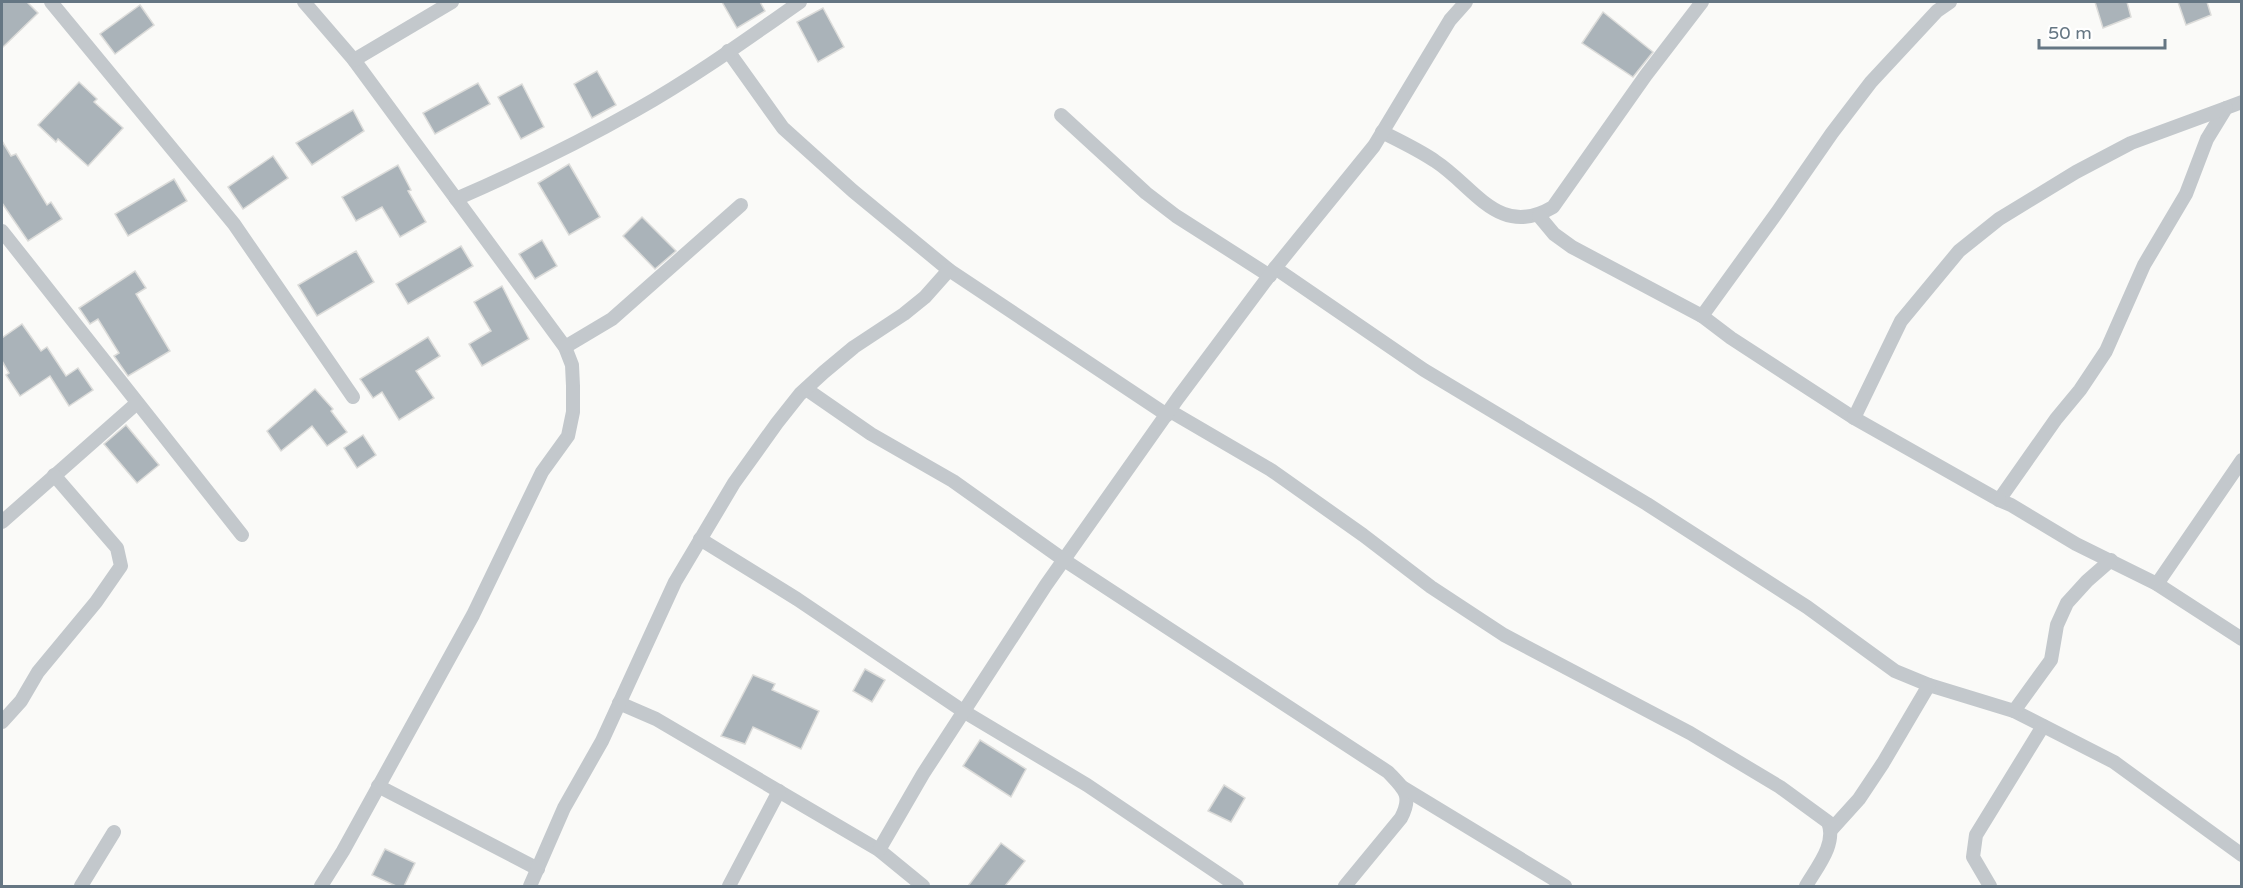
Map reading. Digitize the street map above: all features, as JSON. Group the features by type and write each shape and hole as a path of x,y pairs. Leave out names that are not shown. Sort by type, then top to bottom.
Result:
{"street":[{"path":"51,2 234,224 353,397"},
{"path":"304,2 354,60 565,347 572,365 573,386 573,412 568,436 542,472 473,615 343,851 321,886"},
{"path":"354,60 452,2"},
{"path":"456,199 534,164 638,109 800,2"},
{"path":"879,849 963,711 1064,560 1168,413 1273,272 1349,179 1382,132 1450,20 1466,2"},
{"path":"1382,132 1437,161 1481,200 1503,214 1522,218 1539,216 1553,207 1646,75 1702,2"},
{"path":"1702,316 1871,82 1929,18 1950,2"},
{"path":"728,51 783,128 853,191 949,270 1168,413 1271,470 1363,535 1431,587 1504,634 1690,733 1770,781 1828,822 1831,839 1806,886"},
{"path":"1854,418 1901,321 1959,251 1999,219 2076,172 2122,148 2241,102"},
{"path":"1999,500 2106,351 2144,265 2186,194 2207,139 2226,108"},
{"path":"1061,115 1146,193 1176,216 1273,272 1424,370 1647,504 1777,588 1895,670 1929,685 2014,711 2114,762 2241,855"},
{"path":"565,347 612,319 741,205"},
{"path":"1539,216 1554,234 1572,247 1702,316 1731,338 1854,418 2011,505 2076,544 2157,584 2241,639"},
{"path":"2,231 242,536"},
{"path":"530,886 564,808 602,741 675,582 734,483 777,423 806,389 854,347 904,314 925,297 949,270"},
{"path":"806,389 871,434 953,481 1064,560 1388,772 1402,787 1565,886"},
{"path":"2,522 137,403"},
{"path":"2157,584 2241,460"},
{"path":"2,722 21,701 38,672 96,602 121,566 117,548 54,475"},
{"path":"700,539 797,599 963,711 1087,785 1237,886"},
{"path":"2014,711 2051,660 2057,625 2067,603 2111,560"},
{"path":"1831,830 1859,799 1929,685"},
{"path":"619,704 656,719 879,849 923,886"},
{"path":"1990,886 1973,857 1976,835 2043,726"},
{"path":"378,786 538,869"},
{"path":"1345,886 1401,818 1408,800 1402,787"},
{"path":"729,886 779,791"},
{"path":"81,886 114,832"}],"building":[{"path":"2,2 27,2 38,13 2,48"},
{"path":"722,2 760,2 765,11 737,28"},
{"path":"2095,2 2127,2 2131,17 2103,28"},
{"path":"2178,2 2207,2 2211,15 2186,25"},
{"path":"140,5 154,25 115,54 100,34"},
{"path":"823,8 844,47 818,62 797,22"},
{"path":"1603,12 1653,52 1633,77 1582,43"},
{"path":"597,71 616,105 592,118 574,84"},
{"path":"79,82 97,99 94,102 123,128 88,166 58,139 56,142 38,125"},
{"path":"478,83 490,104 435,134 423,113"},
{"path":"522,84 544,127 521,139 498,97"},
{"path":"353,110 364,131 312,165 296,143"},
{"path":"2,141 11,156 16,154 47,205 51,202 62,219 28,241 2,203"},
{"path":"273,156 288,178 243,209 228,187"},
{"path":"569,164 600,217 569,235 538,183"},
{"path":"398,165 411,190 408,191 426,222 400,237 382,207 356,221 342,197"},
{"path":"174,179 187,201 128,236 115,214"},
{"path":"642,217 676,251 655,269 623,236"},
{"path":"542,240 557,266 535,279 519,254"},
{"path":"461,246 473,266 408,304 396,284"},
{"path":"356,251 374,282 317,316 298,285"},
{"path":"135,271 146,288 136,294 170,351 128,376 114,356 119,353 98,319 90,324 79,308"},
{"path":"502,286 529,339 482,366 469,344 491,331 474,302"},
{"path":"22,324 41,351 47,347 66,376 78,368 93,390 69,406 50,376 20,396 6,375 9,373 2,361 2,338"},
{"path":"428,337 440,356 416,371 434,398 399,420 382,392 373,398 360,379"},
{"path":"315,389 333,409 331,411 347,432 327,446 312,426 281,451 267,431"},
{"path":"126,425 159,465 137,483 104,444"},
{"path":"363,435 376,455 357,468 344,448"},
{"path":"865,669 885,680 872,702 853,691"},
{"path":"753,675 775,684 772,690 819,711 801,749 753,727 745,744 721,736"},
{"path":"980,740 1026,769 1011,797 963,766"},
{"path":"1224,785 1245,798 1231,822 1208,811"},
{"path":"1001,843 1025,861 1005,886 968,886"},
{"path":"385,849 415,863 404,886 396,886 372,875"}]}
